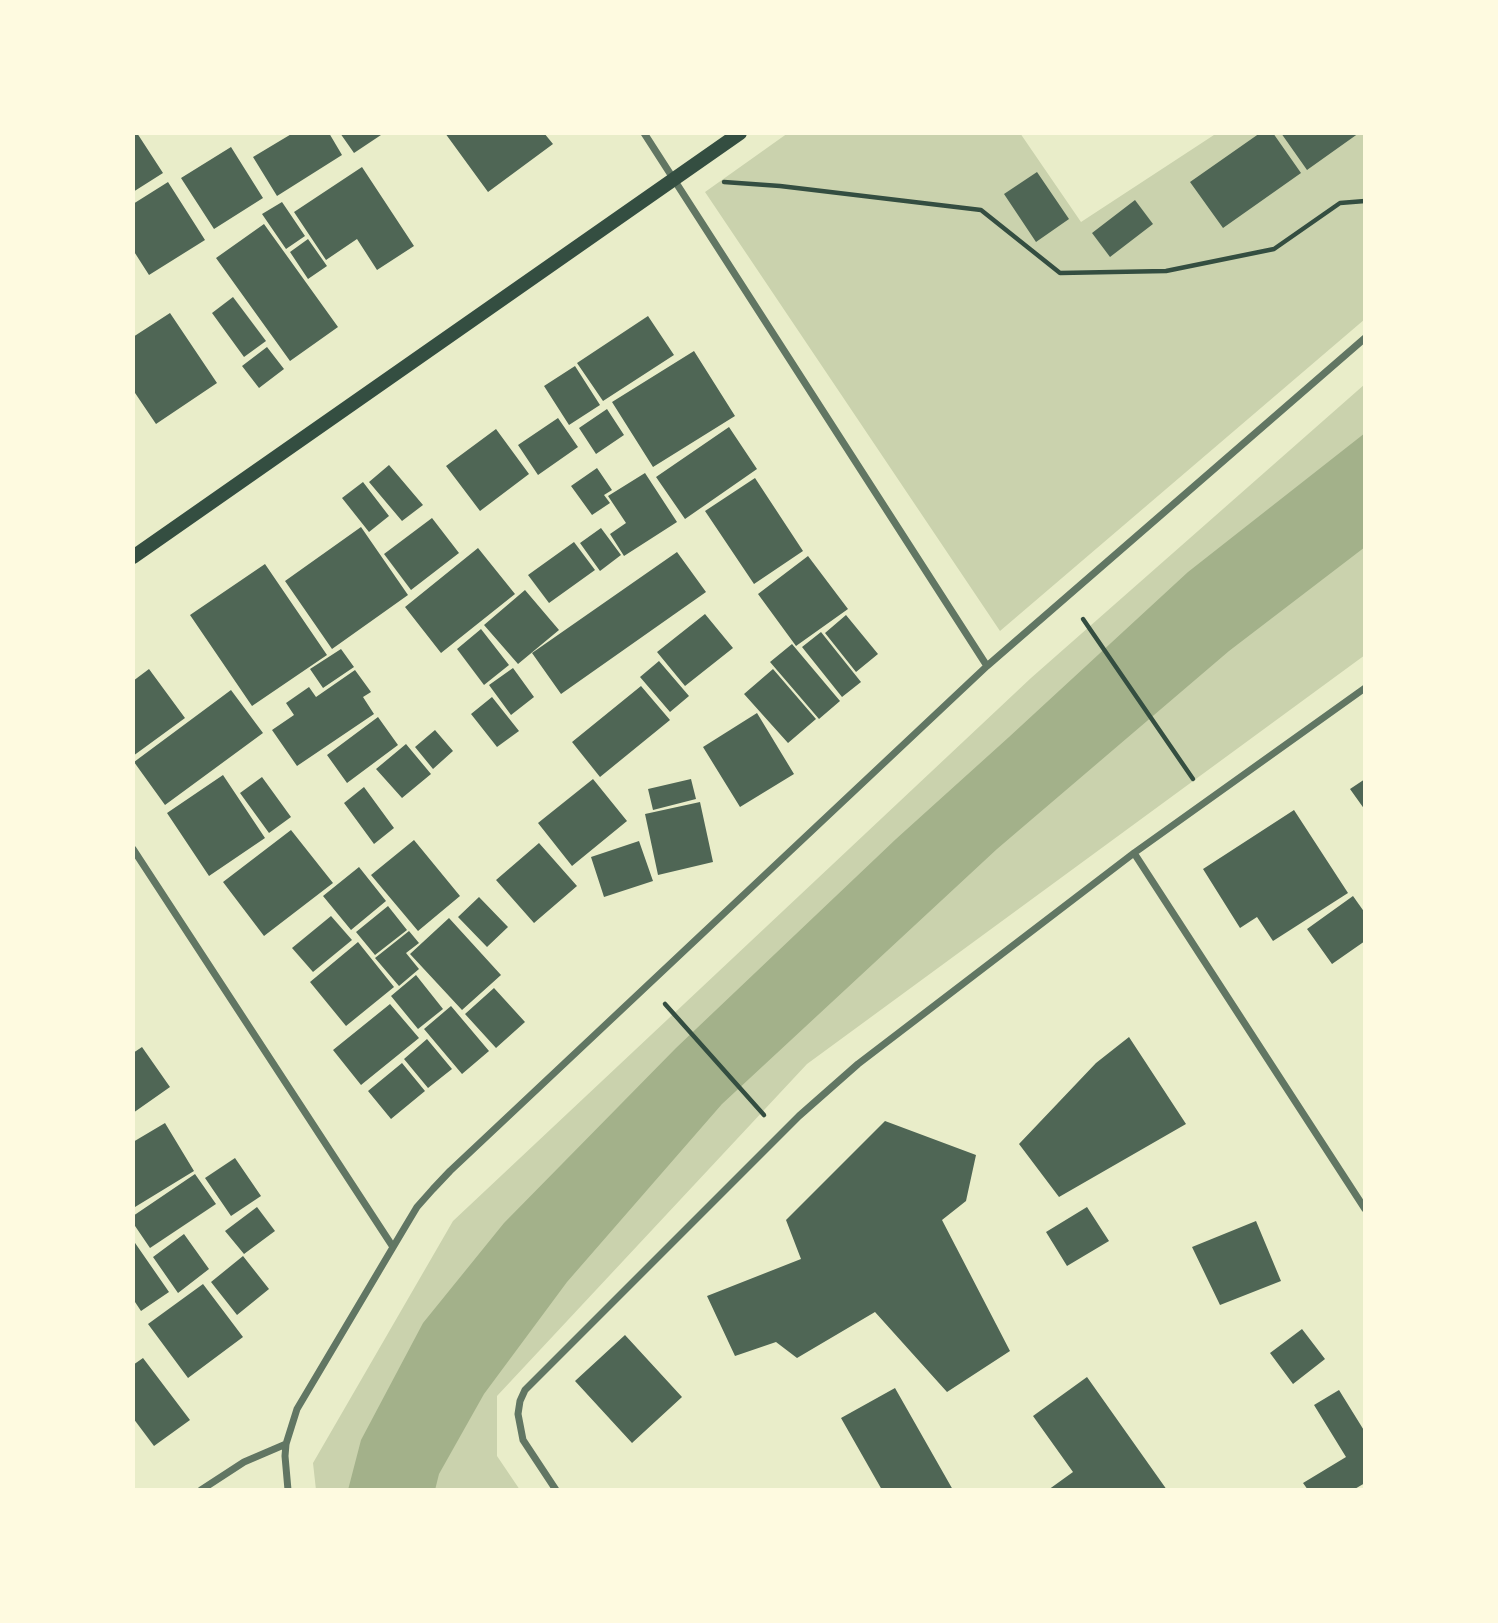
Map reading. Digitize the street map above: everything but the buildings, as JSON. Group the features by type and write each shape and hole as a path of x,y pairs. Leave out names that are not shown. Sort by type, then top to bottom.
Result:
{"main road":[{"path":"133,558 740,133"}],"street":[{"path":"644,133 987,666"},
{"path":"288,1490 286,1444 297,1409 418,1208 450,1171 987,666 1365,338"},
{"path":"556,1490 523,1440 518,1414 525,1390 780,1134 848,1072 1134,853 1365,688"},
{"path":"133,849 393,1247"},
{"path":"1134,853 1365,1209"},
{"path":"201,1490 234,1468 286,1444"}],"path":[{"path":"674,179 780,186 981,209 1060,273 1166,271 1274,249 1340,203 1365,201"},
{"path":"1067,596 1208,800"},
{"path":"648,985 780,1134"}],"shaded area":[{"path":"788,133 1020,133 1081,222 1217,133 1365,133 1365,319 1000,631 705,192"},
{"path":"1365,384 1365,655 807,1064 497,1396 497,1456 520,1490 316,1490 313,1463 453,1221 1031,678"},
{"path":"1365,433 1365,547 1229,651 997,849 722,1104 567,1282 484,1394 439,1474 435,1490 348,1490 361,1440 423,1323 504,1223 676,1048 896,839 1188,572"}]}
